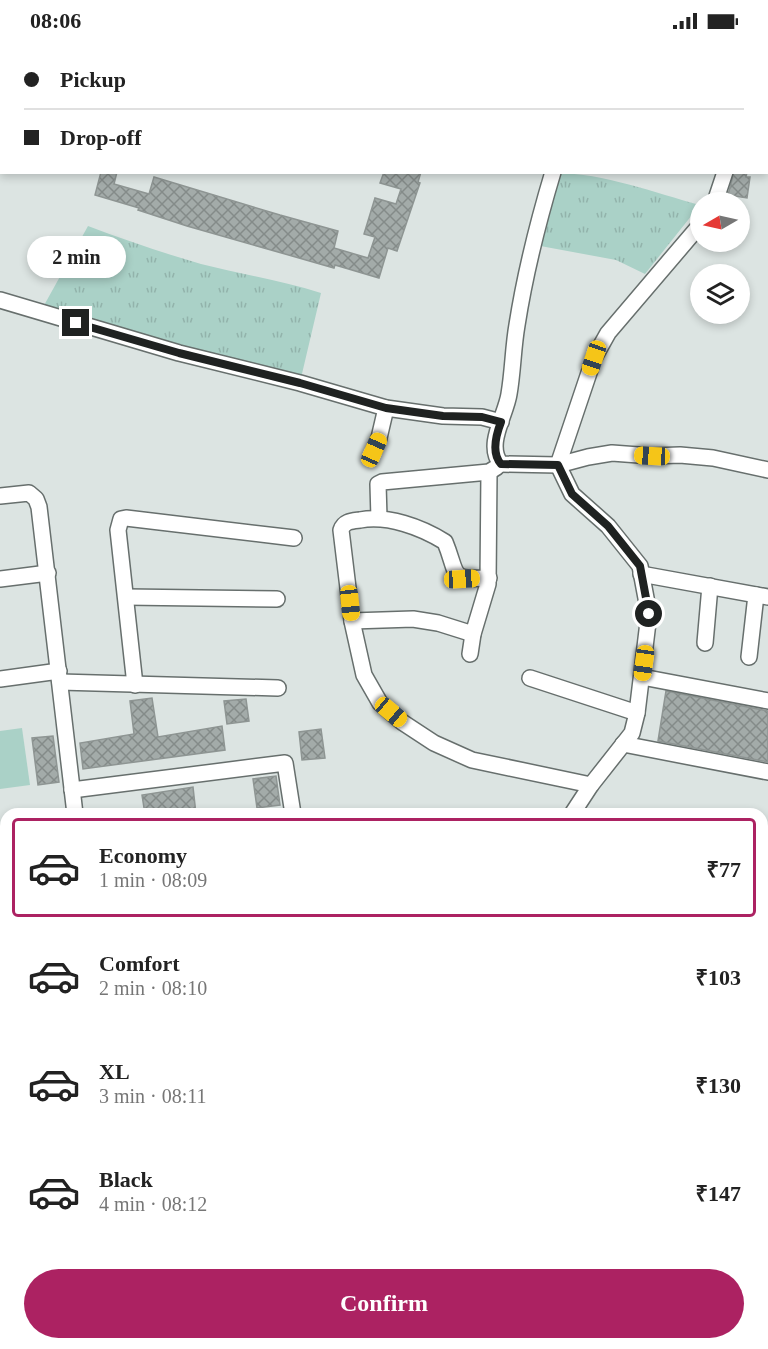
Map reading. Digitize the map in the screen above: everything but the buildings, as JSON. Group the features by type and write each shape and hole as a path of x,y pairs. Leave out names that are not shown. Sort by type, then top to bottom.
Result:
{"street":[{"path":"470,654 473,634 489,578 495,468 498,460 497,433 509,397 517,324 540,214 552,174"},
{"path":"718,192 724,174"},
{"path":"576,808 632,733 638,713 649,614 640,566 608,526 572,494 558,465 594,358 608,333 690,237"},
{"path":"0,300 179,353 300,383 386,408 443,416 482,417 501,422"},
{"path":"374,450 386,408"},
{"path":"379,518 378,484 382,482 495,468 558,465 612,453 713,458 768,470"},
{"path":"0,496 29,493 36,499 48,573 74,808"},
{"path":"489,578 462,579 457,576 445,542 404,524 379,518 352,521 343,525 341,530 352,621 364,675 380,703 402,722 434,743 472,760 591,785"},
{"path":"135,685 118,530 121,519 294,538"},
{"path":"0,579 48,573"},
{"path":"641,574 762,596 749,657"},
{"path":"705,643 710,586"},
{"path":"126,597 277,599"},
{"path":"352,621 413,619 438,623 473,634"},
{"path":"0,680 59,677 135,685 278,688"},
{"path":"642,677 768,700"},
{"path":"530,678 638,713"},
{"path":"623,744 768,772"},
{"path":"72,790 285,763 292,808"}],"green space":[{"path":"557,174 575,174 611,180 690,202 690,218 645,274 616,260 535,245"},
{"path":"88,226 201,264 321,293 301,378 42,309"},
{"path":"22,728 30,785 0,789 0,731"}],"route":[{"path":"76,323 386,408 443,416 482,417 501,422 497,433 496,451 501,464 558,465 572,494 608,526 640,566 649,614"}]}
